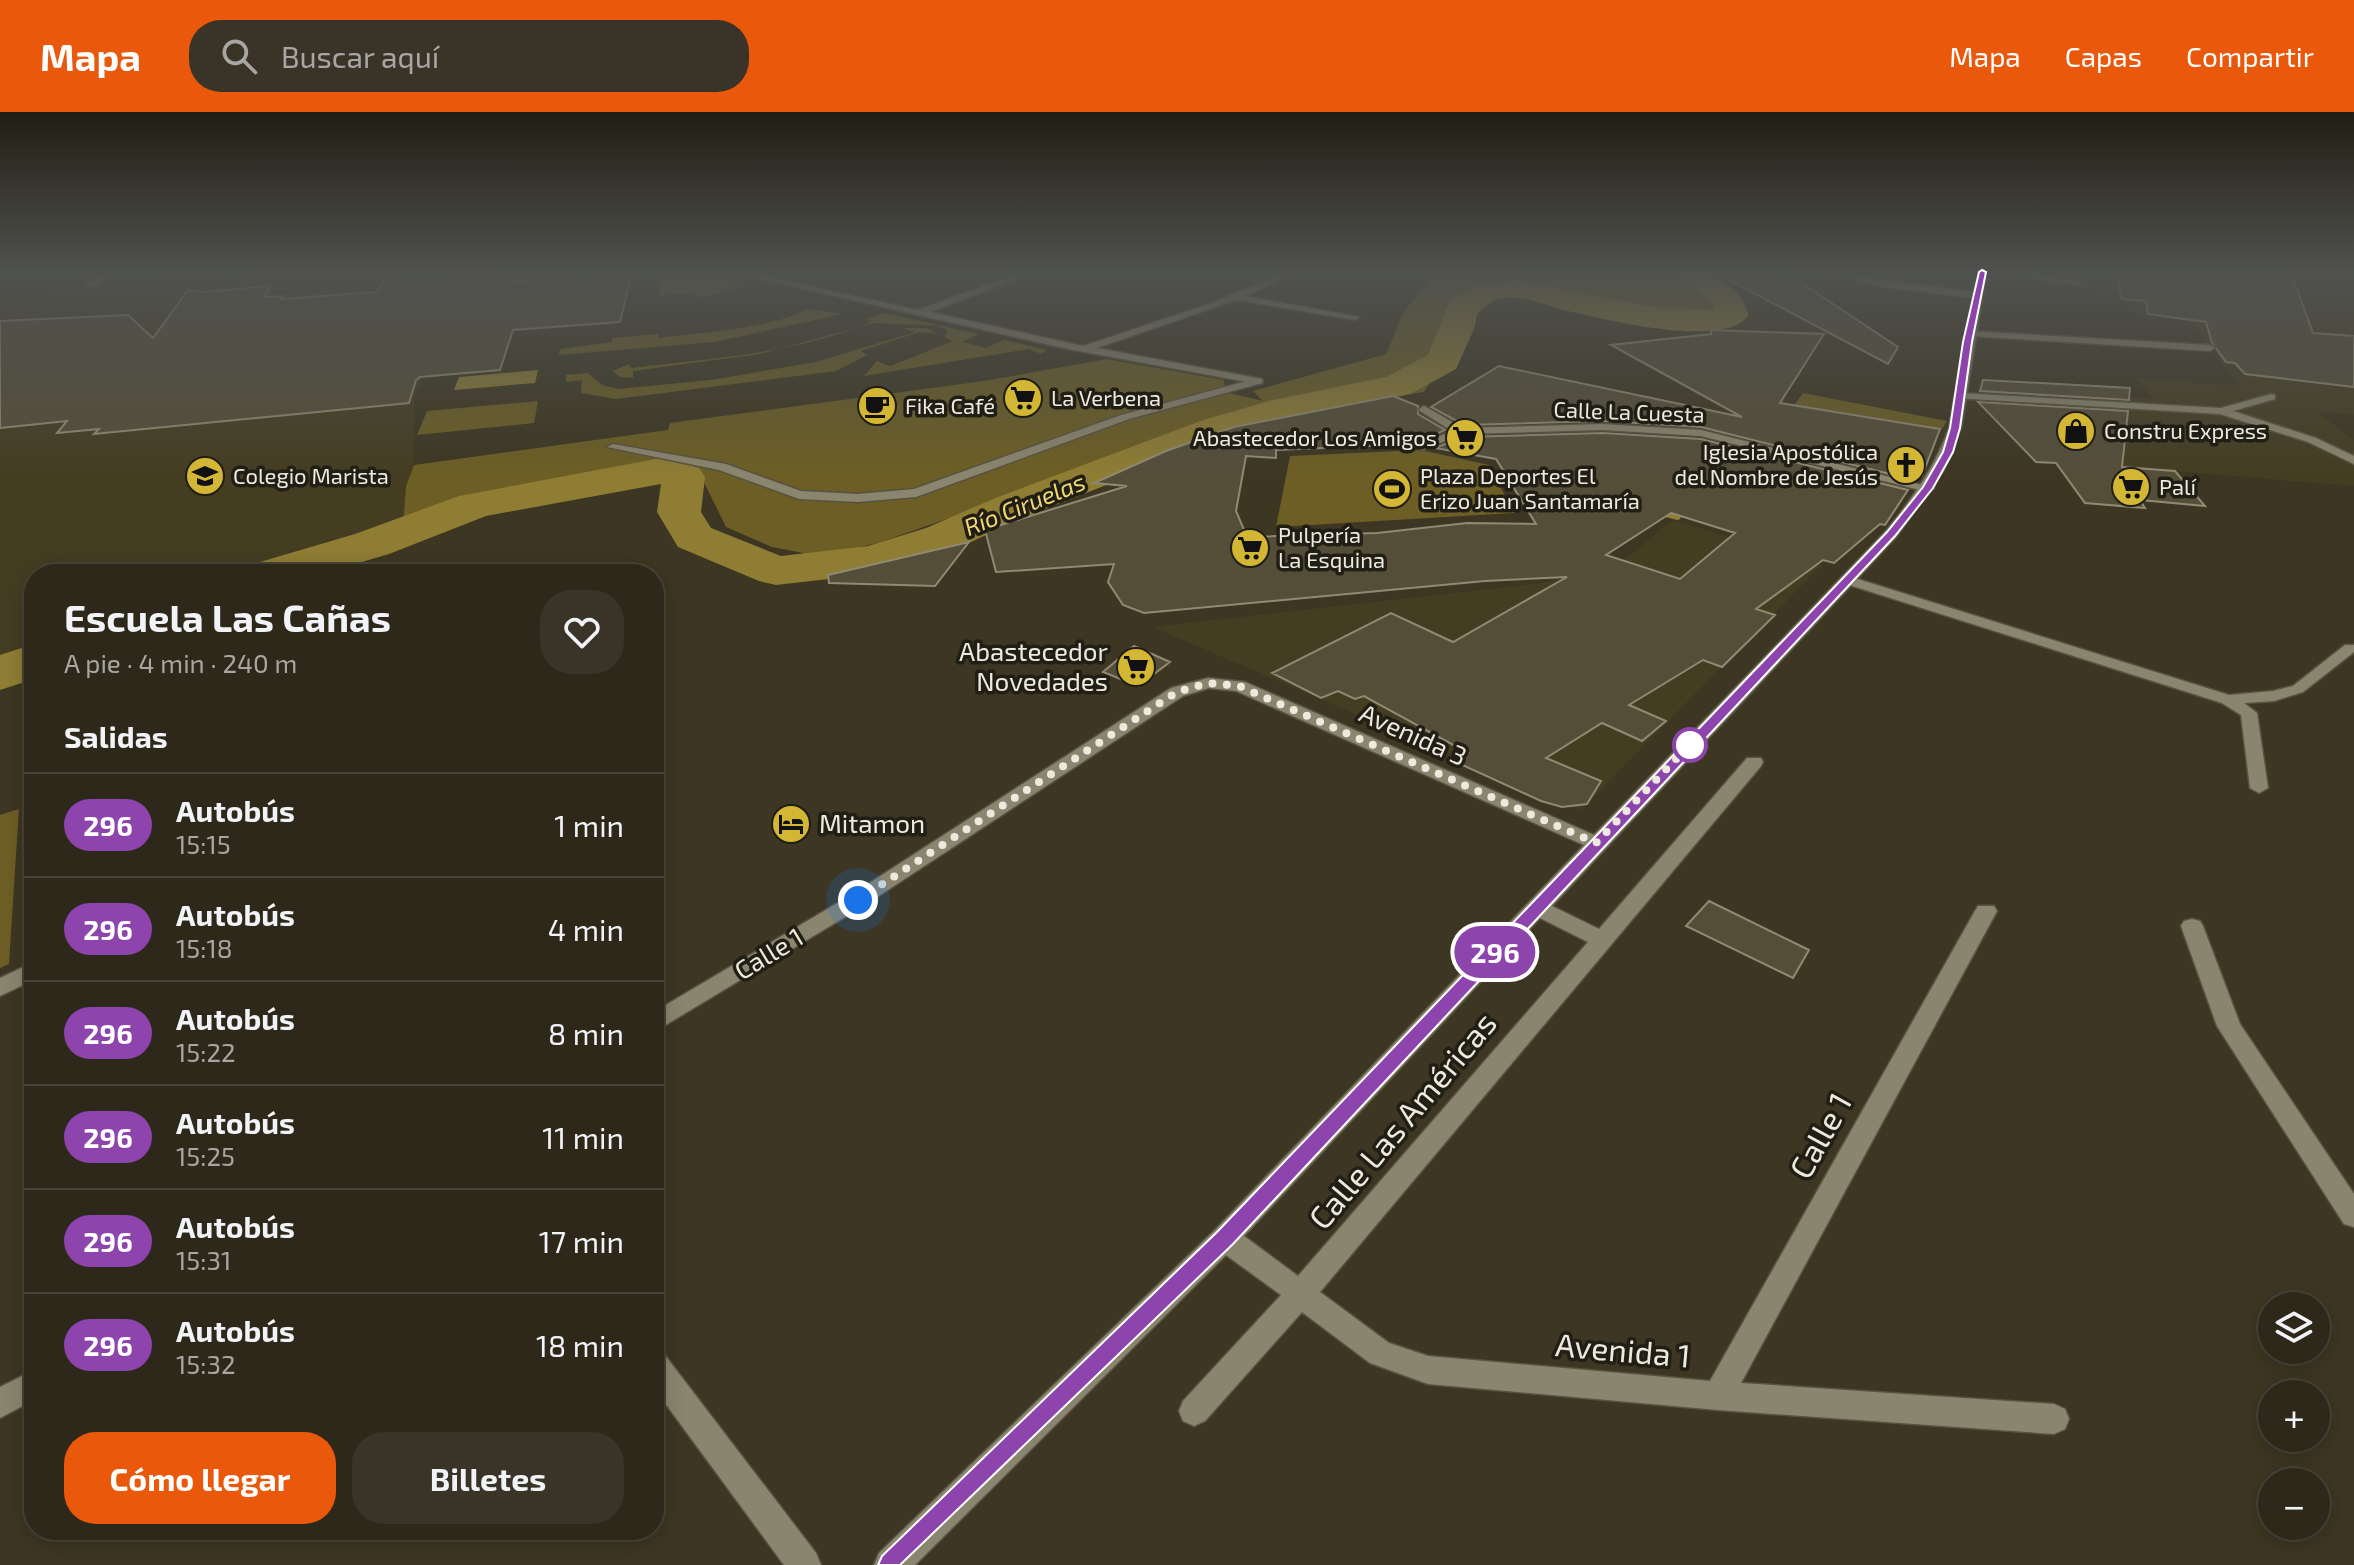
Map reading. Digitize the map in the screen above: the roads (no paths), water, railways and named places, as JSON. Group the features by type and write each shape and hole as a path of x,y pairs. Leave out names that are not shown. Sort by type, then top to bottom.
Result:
{"street":[{"path":"1041,340 1258,381"},
{"path":"1083,349 1110,340"},
{"name":"Calle Las Américas","path":"891,1565 1225,1238 1535,907 1848,580 1928,488 1948,452 1969,340"},
{"name":"Avenida 3","path":"1208,683 1239,686 1596,843"},
{"name":"Calle 1","path":"664,1017 858,900 1177,692 1208,683"},
{"name":"Calle Las Américas","path":"1194,1411 1301,1295 1600,939 1754,762"},
{"path":"1535,907 1600,939"},
{"name":"Calle 1","path":"1718,1396 1986,911"},
{"path":"2192,926 2229,1026 2354,1216"},
{"path":"0,988 24,975"},
{"name":"Avenida 1","path":"1225,1238 1380,1353 1428,1370 1718,1396 2054,1419"},
{"path":"664,1377 804,1565"},
{"path":"0,1403 24,1390"}],"lane":[{"path":"2079,340 2210,348"},
{"path":"613,447 722,467 799,495 858,498 916,493 1125,417 1258,381"},
{"path":"1960,396 2221,411 2312,440 2354,460"},
{"path":"2221,411 2271,397"},
{"path":"1424,409 1461,431"},
{"name":"Calle La Cuesta","path":"1461,431 1603,427 1679,430 1720,437 1928,488"},
{"path":"1422,447 1461,431"},
{"path":"1848,580 2228,700 2249,713 2259,788"},
{"path":"2228,700 2274,696 2298,689 2350,648"}],"waterway":[{"name":"Río Ciruelas","path":"304,564 372,544 475,505 666,470 684,477 679,512 694,537 776,571 873,560 942,538 1009,508 1217,428 1273,412 1397,386 1443,361 1452,340"},
{"path":"1655,510 1677,516"},
{"name":"Río Ciruelas","path":"0,674 24,664"}],"place":[{"name":"La Verbena","path":"1023,398"},
{"name":"Fika Café","path":"877,406"},
{"name":"Constru Express","path":"2076,431"},
{"name":"Abastecedor Los Amigos","path":"1465,438"},
{"name":"Iglesia Apostólica del Nombre de Jesús","path":"1906,465"},
{"name":"Colegio Marista","path":"205,476"},
{"name":"Palí","path":"2131,487"},
{"name":"Plaza Deportes El Erizo Juan Santamaría","path":"1392,489"},
{"name":"Pulpería La Esquina","path":"1250,548"},
{"name":"Abastecedor Novedades","path":"1136,667"},
{"name":"Mitamon","path":"791,824"}]}
